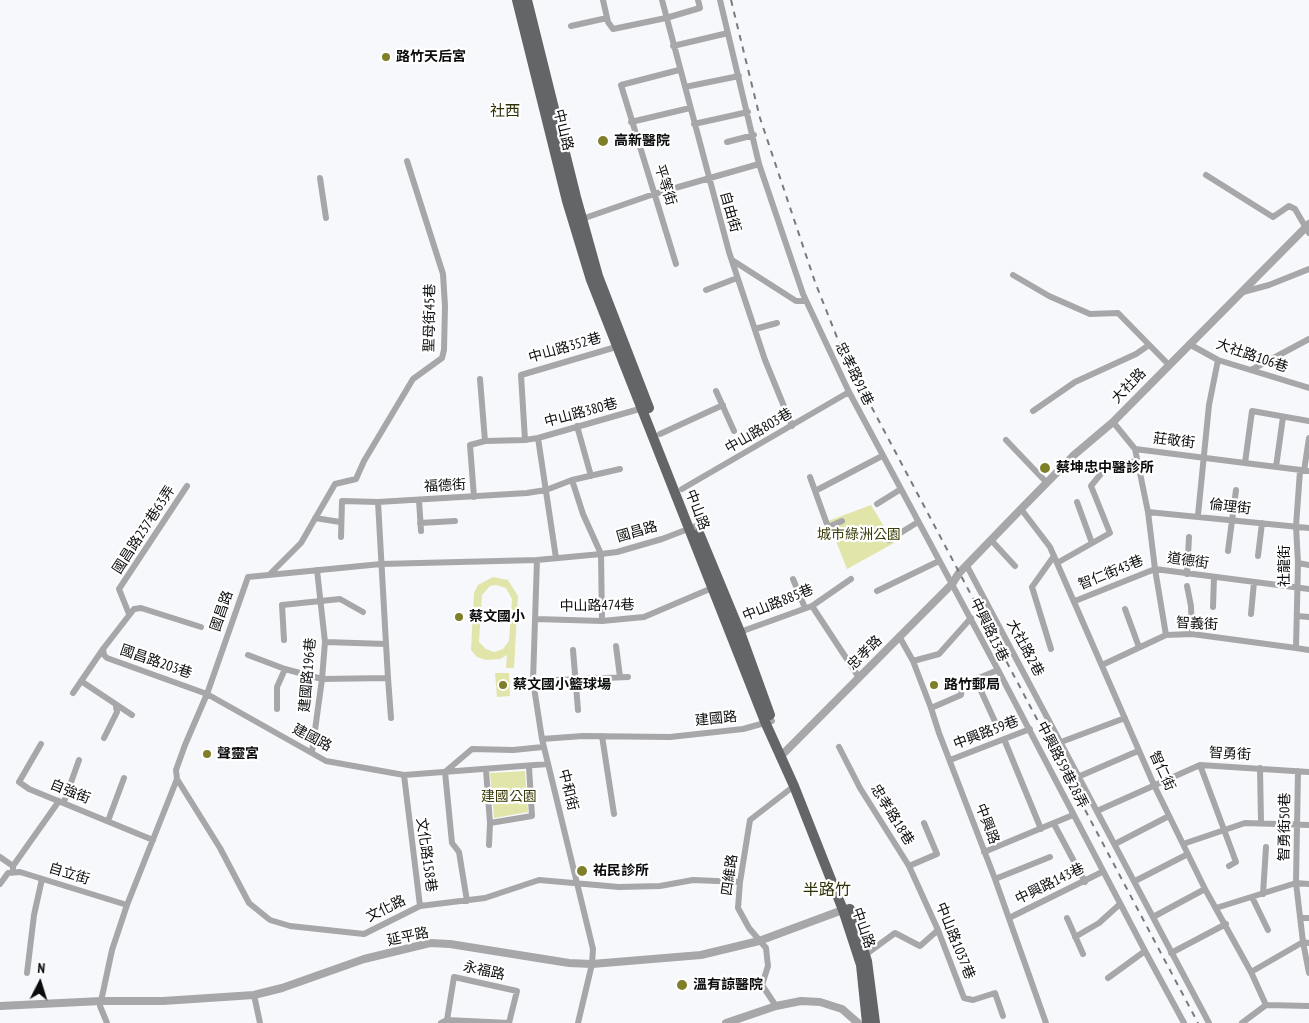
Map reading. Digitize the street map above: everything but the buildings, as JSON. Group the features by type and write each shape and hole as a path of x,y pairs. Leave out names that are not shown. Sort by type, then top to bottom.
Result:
{"main road":[{"name":"中山路","path":"517,0 577,221 616,347 740,632 769,722"},
{"name":"中山路","path":"527,0 577,221 682,489 712,588 846,909 861,965 867,1023"},
{"name":"中山路","path":"782,755 865,955 872,983 875,1023"}],"street":[{"path":"602,0 607,18 613,29 666,18 700,8 698,0"},
{"name":"自由街","path":"662,0 731,260 792,426"},
{"name":"忠孝路91巷","path":"720,0 754,135 759,164 806,300 848,392 952,584"},
{"path":"571,26 607,18"},
{"path":"673,46 728,33"},
{"name":"平等街","path":"676,264 621,85 680,70"},
{"path":"685,87 739,76"},
{"path":"631,122 690,108"},
{"path":"694,124 748,112"},
{"path":"727,142 754,135"},
{"name":"聖母街45巷","path":"315,518 335,484 356,479 364,461 413,379 442,358 444,350 443,274 407,161"},
{"path":"577,221 654,194 759,164"},
{"path":"1206,175 1273,217 1289,206 1295,209 1308,228"},
{"path":"320,178 326,218"},
{"name":"大社路","path":"967,566 1047,483 1113,422 1239,293 1308,228"},
{"path":"731,260 796,301 806,300"},
{"path":"1239,293 1269,285 1309,269"},
{"path":"1013,275 1049,296 1090,314 1118,313 1168,364"},
{"path":"706,290 738,278"},
{"path":"755,329 777,323"},
{"path":"1251,370 1309,339"},
{"name":"大社路106巷","path":"1189,344 1218,360 1309,388"},
{"path":"1033,411 1075,382 1136,354 1149,345"},
{"name":"中山路352巷","path":"524,440 522,375 616,347"},
{"path":"1198,515 1202,457 1209,404 1218,360"},
{"path":"480,379 485,441"},
{"path":"716,391 734,431"},
{"name":"中山路803巷","path":"682,489 848,392"},
{"path":"660,434 723,405"},
{"name":"中山路380巷","path":"524,440 538,438 643,408"},
{"path":"1245,463 1252,411 1309,422"},
{"path":"1276,467 1283,417"},
{"name":"莊敬街","path":"1113,422 1134,449 1305,471"},
{"path":"576,426 591,476"},
{"path":"538,438 556,558"},
{"name":"社龍街","path":"1296,648 1298,563 1296,526 1309,438"},
{"path":"474,497 470,445 485,441 524,440"},
{"path":"1006,440 1047,483"},
{"name":"道德街","path":"1134,449 1148,512 1155,569 1309,589"},
{"path":"817,490 882,456"},
{"path":"1057,563 1110,533 1091,486 1108,465 1137,461"},
{"name":"福德街","path":"340,522 342,500 378,502 419,500 546,490 572,480 620,469"},
{"path":"810,477 817,490 828,527 842,521"},
{"path":"572,480 583,514 601,554 602,621"},
{"name":"國昌路237巷63弄","path":"129,614 119,589 187,486"},
{"path":"877,504 901,489"},
{"path":"1228,551 1236,490"},
{"path":"419,500 421,531"},
{"path":"378,502 391,718"},
{"path":"1078,502 1092,544"},
{"name":"智仁街","path":"1021,509 1040,531 1054,556 1168,816 1205,889 1252,972 1266,1005"},
{"name":"倫理街","path":"1148,512 1198,515 1309,528"},
{"path":"269,575 301,543 315,518 340,522 341,537"},
{"path":"420,523 454,521"},
{"path":"888,540 918,522"},
{"path":"1258,556 1262,523"},
{"name":"國昌路","path":"107,1023 102,1014 101,1001 112,950 126,905 177,779 176,770 207,694 248,577 381,564 537,560 601,554 634,547 693,527"},
{"path":"1186,574 1189,537"},
{"path":"991,540 1015,566"},
{"path":"1051,649 1032,587 1054,556"},
{"name":"中和街","path":"537,560 533,681 543,747 593,949 592,964 578,1023"},
{"path":"877,592 939,561"},
{"path":"1298,563 1309,565"},
{"name":"忠孝路","path":"782,755 858,676 952,584 967,566"},
{"name":"大社路2巷","path":"967,566 1080,776 1209,1023"},
{"path":"1155,569 1166,636"},
{"name":"智仁街43巷","path":"1075,601 1155,569"},
{"name":"建國路196巷","path":"312,752 325,642 317,570"},
{"path":"1212,607 1214,578"},
{"path":"793,579 809,607 858,676"},
{"name":"中山路885巷","path":"740,632 809,607 851,579"},
{"path":"1250,614 1254,582"},
{"name":"中興路13巷","path":"932,708 961,695 962,685 998,670 952,584"},
{"path":"1187,586 1191,606 1192,634"},
{"name":"中山路474巷","path":"536,619 602,621 644,617 712,588"},
{"path":"284,640 282,605 340,599 363,612"},
{"path":"129,614 140,608 201,627"},
{"path":"1125,609 1139,647"},
{"name":"國昌路203巷","path":"129,614 103,649 107,658 207,694"},
{"path":"1297,616 1309,617"},
{"path":"913,661 939,654 971,618"},
{"name":"智義街","path":"1102,665 1166,636 1192,634 1296,648"},
{"name":"中興路","path":"899,636 913,661 932,708 1046,1023"},
{"path":"325,642 386,644"},
{"path":"533,681 593,680 624,677 616,646"},
{"path":"1296,648 1309,650"},
{"path":"73,693 103,649"},
{"path":"574,650 574,680 577,689 578,710"},
{"path":"248,655 285,669 322,679 388,678"},
{"path":"277,709 277,687 285,669"},
{"name":"中興路59巷28弄","path":"998,670 1102,872 1184,1023"},
{"path":"976,680 997,726"},
{"path":"81,681 116,707 132,715"},
{"name":"建國路","path":"207,694 326,761 404,775 529,767 548,764"},
{"path":"104,738 117,712 116,707"},
{"path":"1061,742 1124,718"},
{"name":"建國路","path":"542,739 602,736 670,737 743,729 769,722"},
{"name":"中興路59巷","path":"950,760 1030,729"},
{"path":"602,736 614,814"},
{"path":"1004,739 1041,829"},
{"name":"自強街","path":"41,744 19,782 30,789 153,840"},
{"path":"467,901 459,852 452,843 445,772 472,749 513,750 543,747"},
{"name":"忠孝路18巷","path":"839,747 860,788 909,866 923,897"},
{"path":"1080,776 1138,751"},
{"path":"0,884 61,802 79,760"},
{"path":"1200,765 1236,862 1229,866"},
{"name":"智勇街","path":"1097,811 1200,765 1309,772"},
{"path":"490,823 532,816 529,767"},
{"path":"1260,768 1260,822"},
{"path":"486,770 490,823 489,846"},
{"name":"智勇街50巷","path":"1298,771 1296,884 1306,942 1309,973"},
{"name":"文化路158巷","path":"404,775 420,906"},
{"path":"108,821 124,778"},
{"name":"文化路","path":"177,779 220,848 244,895 259,912 270,920 290,926 364,934 420,906 485,898 539,880 578,885 647,887 693,880 740,882"},
{"name":"四維路","path":"776,1006 762,985 768,966 766,948 740,914 738,908 740,882 750,820 794,786"},
{"path":"984,852 1074,815"},
{"path":"1115,844 1168,816"},
{"path":"1183,844 1245,823 1260,822 1309,826"},
{"path":"909,866 937,854 924,823"},
{"path":"1054,824 1085,882"},
{"path":"1263,894 1266,847"},
{"path":"1135,881 1188,854"},
{"path":"0,857 13,869"},
{"path":"995,879 1050,857"},
{"name":"自立街","path":"13,869 126,905"},
{"name":"中興路143巷","path":"1009,918 1102,872"},
{"path":"27,972 34,915 42,879"},
{"path":"1216,908 1296,884 1309,884"},
{"path":"1153,918 1205,889"},
{"name":"中山路1037巷","path":"923,897 964,998 973,1000 995,993 1003,1016"},
{"path":"1252,897 1268,930"},
{"path":"1075,936 1099,923 1120,904"},
{"name":"延平路","path":"0,1006 101,1001 163,1001 254,995 282,988 364,960 430,944 450,944 592,964 701,955 759,941 846,909"},
{"path":"1067,918 1083,954"},
{"path":"1301,918 1309,918"},
{"path":"1172,953 1226,924"},
{"path":"865,955 895,932 920,946 938,930"},
{"path":"1252,972 1306,942"},
{"path":"1108,978 1145,951"},
{"name":"永福路","path":"454,977 517,990 509,1023 444,1022 454,977"},
{"path":"254,995 260,1023"},
{"path":"726,1023 776,1006 801,1001 820,1002 842,1009 858,1023"},
{"path":"1242,1023 1266,1005 1309,1006"},
{"path":"509,1023 514,1023"}],"green space":[{"name":"城市綠洲公園","path":"871,505 894,543 847,569 828,521"},
{"path":"493,577 508,580 518,596 514,668 506,668 507,655 500,659 486,660 477,657 471,650 474,593 478,585","holes":["496,585 506,588 512,599 509,641 503,649 494,652 486,649 479,642 482,595 490,586"]},
{"name":"蔡文國小籃球場","path":"495,673 509,673 510,696 497,697"},
{"name":"建國公園","path":"525,771 528,812 494,818 490,773"}],"railway":[{"path":"731,0 760,118 815,282 844,355 1198,1023"}],"place":[{"name":"路竹天后宮","path":"386,57"},
{"name":"高新醫院","path":"603,141"},
{"name":"蔡坤忠中醫診所","path":"1045,468"},
{"name":"蔡文國小","path":"459,617"},
{"name":"蔡文國小籃球場","path":"503,685"},
{"name":"路竹郵局","path":"934,685"},
{"name":"聲靈宮","path":"207,754"},
{"name":"祐民診所","path":"582,871"},
{"name":"溫有諒醫院","path":"682,985"}],"district":[{"name":"社西","path":"505,112"},
{"name":"半路竹","path":"827,890"}]}
